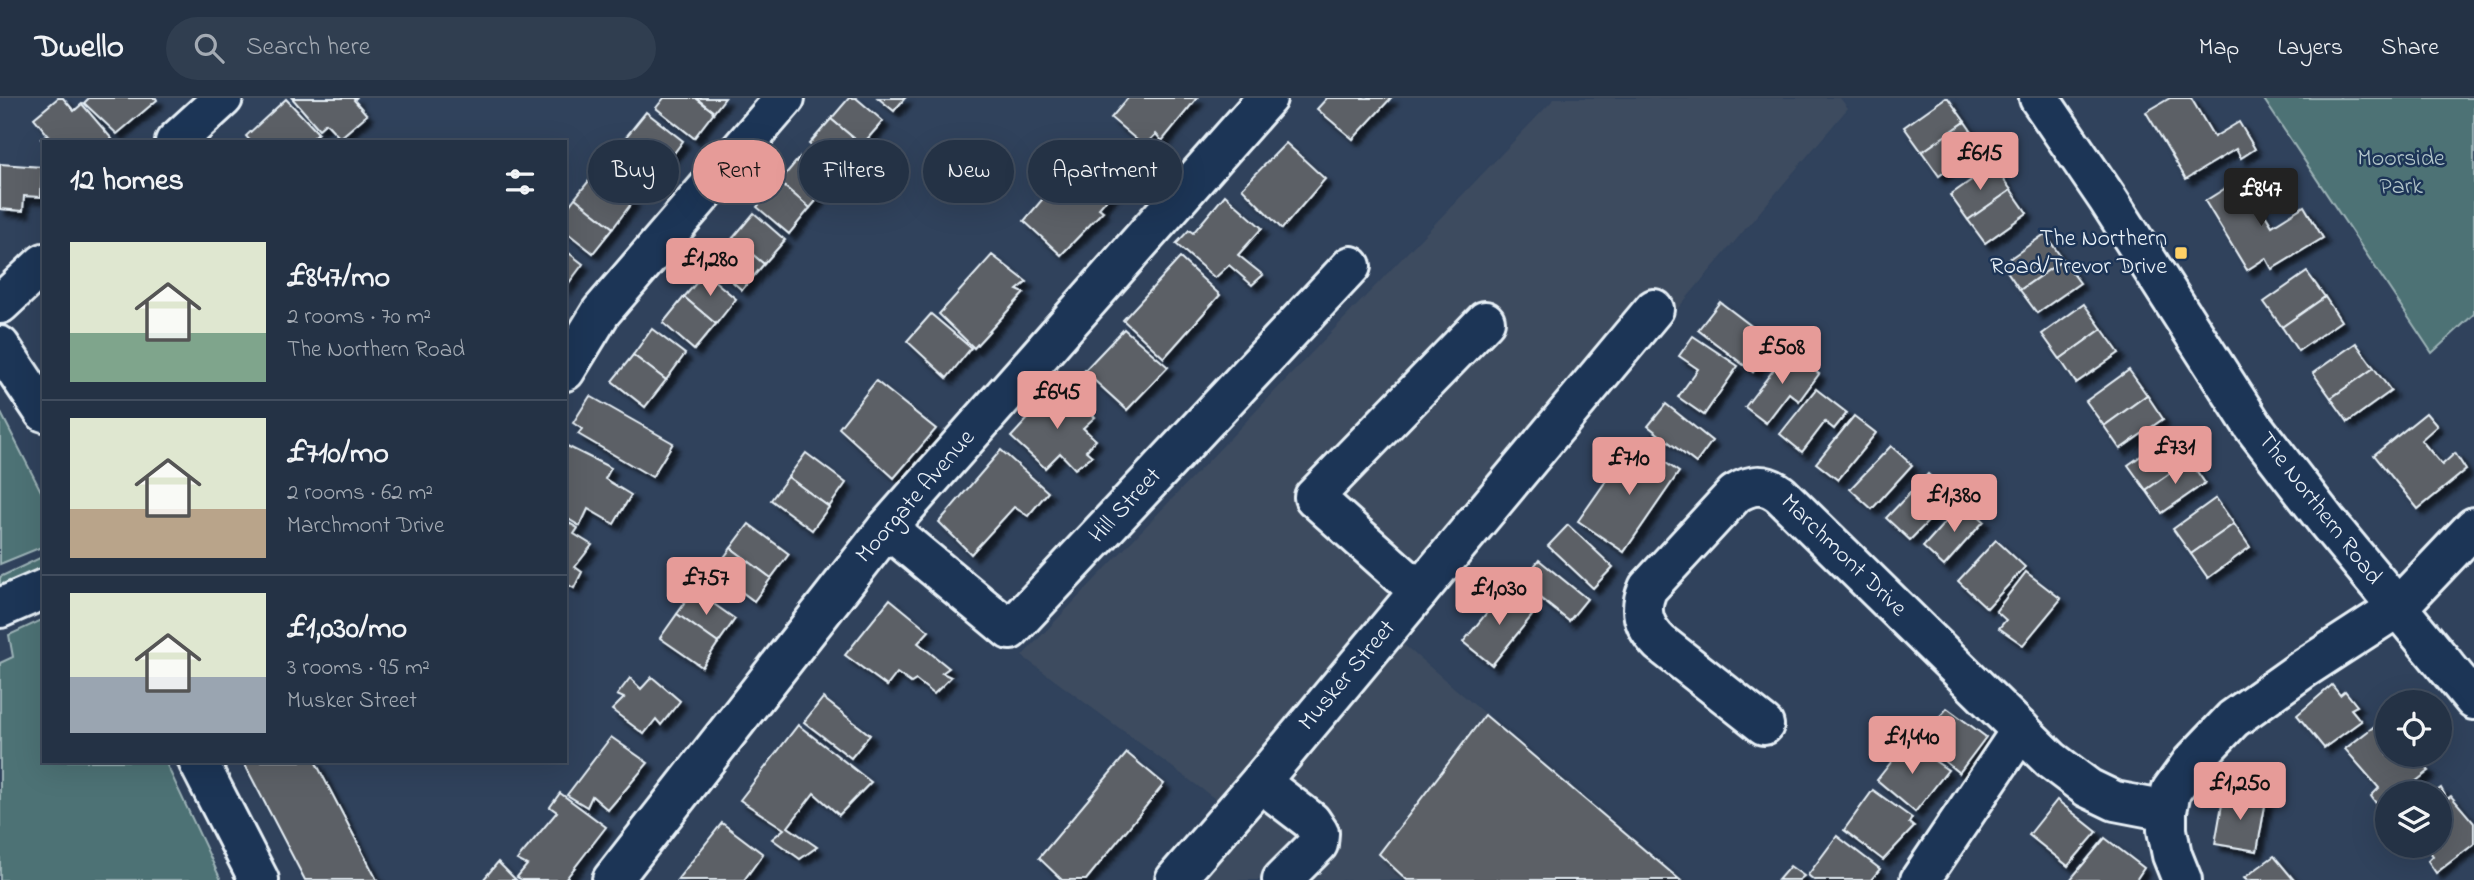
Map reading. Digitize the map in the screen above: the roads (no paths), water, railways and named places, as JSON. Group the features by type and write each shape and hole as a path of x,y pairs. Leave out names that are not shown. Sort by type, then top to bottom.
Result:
{"street":[{"path":"177,140 223,98"},
{"path":"567,368 601,312 785,98"},
{"name":"Moorgate Avenue","path":"612,880 887,528 1266,98"},
{"name":"The Northern Road","path":"2039,98 2107,198 2253,426 2327,523 2474,699"},
{"path":"0,304 42,265"},
{"name":"Hill Street","path":"887,528 1010,630 1351,265"},
{"name":"Musker Street","path":"1175,880 1260,782 1654,309"},
{"path":"1419,591 1314,497 1485,321"},
{"path":"0,346 42,409"},
{"name":"Marchmont Drive","path":"1764,725 1660,643 1648,631 1641,613 1642,601 1648,588 1735,494 1748,486 1758,485 1771,487 1780,494 2051,760 2088,788 2115,801 2167,811"},
{"path":"2182,880 2172,855 2167,830 2167,811 2171,791 2182,775 2233,719 2397,608 2474,527"},
{"path":"0,608 42,590"},
{"path":"1920,880 2021,730"},
{"path":"199,763 259,880"},
{"path":"1260,782 1311,821 1318,833 1318,844 1282,880"}],"place":[{"name":"The Northern Road/Trevor Drive","path":"2181,253"}],"park label":[{"name":"Moorside Park","path":"2401,173"}]}
